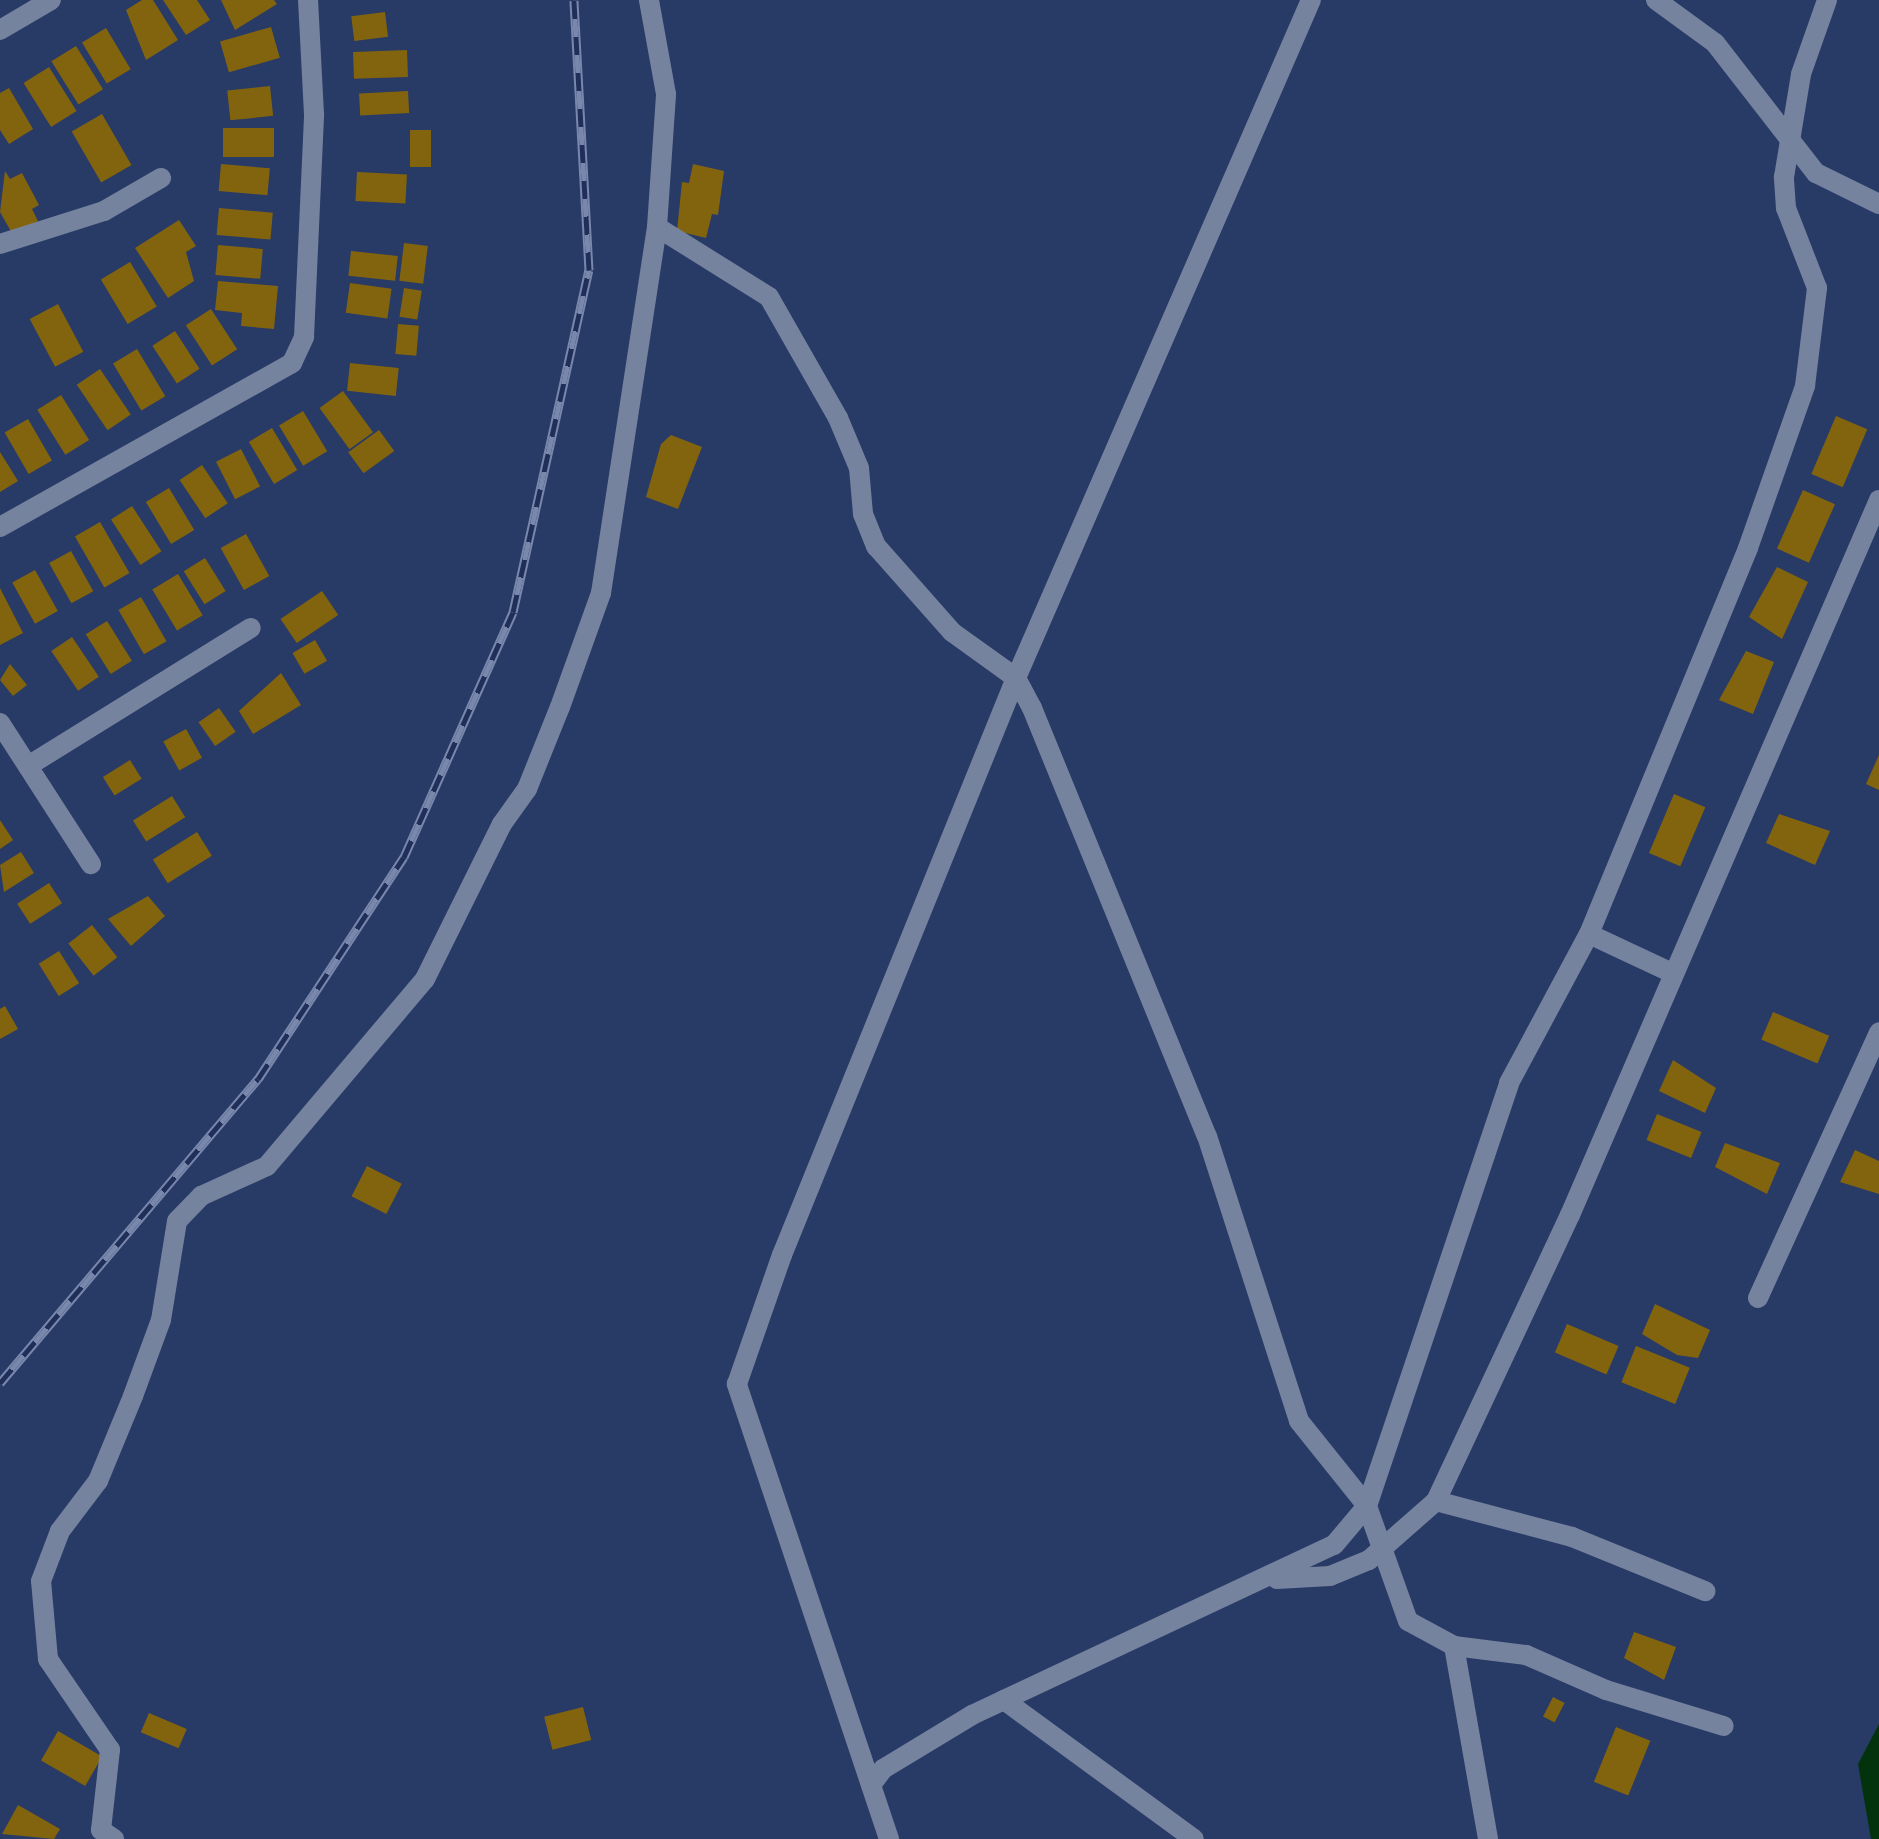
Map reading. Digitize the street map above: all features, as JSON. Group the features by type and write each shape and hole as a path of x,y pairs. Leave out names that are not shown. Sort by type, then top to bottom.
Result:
{"street":[{"path":"0,30 51,0"},
{"path":"0,527 292,363 304,337 314,114 308,0"},
{"path":"114,1839 101,1830 110,1750 48,1659 41,1581 60,1531 98,1481 133,1396 161,1320 177,1221 220,1184 267,1166 376,1044 425,979 502,824 527,789 601,593 657,227 666,94 649,0"},
{"path":"888,1838 737,1384 1016,678 1311,0"},
{"path":"1656,0 1715,43 1816,173 1879,204"},
{"path":"871,1785 883,1769 1004,1700 1201,1603 1269,1580 1334,1545 1367,1506 1509,1083 1589,934 1748,548 1805,386 1817,288 1786,208 1790,137 1801,74 1827,0"},
{"path":"0,244 104,211 161,178"},
{"path":"657,227 769,297 838,418 859,468 863,514 876,546 952,632 1016,678 1207,1136 1299,1421 1367,1506 1408,1621 1454,1646 1526,1655 1606,1690 1724,1726"},
{"path":"1269,1580 1330,1576 1382,1553 1436,1501 1570,1215 1670,972 1879,500"},
{"path":"28,766 251,628"},
{"path":"0,723 91,864"},
{"path":"1589,934 1670,972"},
{"path":"1758,1298 1879,1032"},
{"path":"1436,1501 1572,1537 1705,1591"},
{"path":"1454,1646 1488,1839"},
{"path":"1004,1700 1194,1839"}],"shaded area":[{"path":"1879,1724 1879,1839 1871,1839 1858,1764"}],"building":[{"path":"142,0 153,0 178,40 146,60 126,10"},
{"path":"163,0 197,0 210,20 186,35"},
{"path":"221,0 274,0 277,4 235,30"},
{"path":"385,12 388,37 354,41 351,16"},
{"path":"271,27 280,58 229,72 220,42"},
{"path":"106,28 131,69 107,84 82,42"},
{"path":"76,46 103,89 78,105 51,61"},
{"path":"407,50 408,77 354,79 353,52"},
{"path":"49,67 77,111 51,127 24,83"},
{"path":"270,86 273,116 230,120 227,90"},
{"path":"9,88 33,129 9,144 0,130 0,93"},
{"path":"408,91 409,113 360,116 359,94"},
{"path":"102,114 132,165 101,183 72,132"},
{"path":"223,128 274,128 274,157 223,157"},
{"path":"410,130 431,130 431,167 410,167"},
{"path":"221,164 270,168 267,195 219,191"},
{"path":"693,164 724,171 718,215 712,214 706,238 677,231 682,182 689,183"},
{"path":"5,171 10,179 22,173 39,205 32,209 38,221 13,235 0,212"},
{"path":"357,172 407,175 405,204 355,201"},
{"path":"219,208 273,213 270,240 217,235"},
{"path":"179,220 196,246 186,252 194,281 168,298 135,248"},
{"path":"404,243 428,246 423,284 399,281"},
{"path":"218,245 263,249 260,279 215,275"},
{"path":"351,251 398,256 395,281 348,276"},
{"path":"130,262 157,307 128,324 101,280"},
{"path":"218,281 278,286 274,329 241,326 242,313 215,310"},
{"path":"350,283 392,289 387,319 346,313"},
{"path":"404,288 422,291 417,319 399,317"},
{"path":"58,304 83,352 55,367 30,319"},
{"path":"211,309 237,349 212,366 186,325"},
{"path":"398,324 419,326 416,356 395,354"},
{"path":"175,331 200,369 177,383 152,346"},
{"path":"137,349 165,396 141,411 113,363"},
{"path":"350,363 399,368 396,396 347,391"},
{"path":"100,369 131,415 108,430 77,385"},
{"path":"343,391 373,432 350,449 320,408"},
{"path":"61,395 89,440 65,455 37,410"},
{"path":"303,411 327,451 303,466 279,425"},
{"path":"1836,416 1867,429 1843,487 1811,474"},
{"path":"28,419 52,461 29,474 5,432"},
{"path":"272,428 297,470 274,484 249,442"},
{"path":"379,430 394,451 364,473 348,452"},
{"path":"671,435 702,447 678,509 646,497 661,444"},
{"path":"241,449 260,486 235,499 216,462"},
{"path":"0,452 18,481 0,492"},
{"path":"202,465 228,503 205,518 180,480"},
{"path":"169,488 194,530 171,544 146,502"},
{"path":"1803,490 1835,504 1809,563 1777,548"},
{"path":"132,506 161,551 140,565 111,520"},
{"path":"100,522 130,573 104,588 75,536"},
{"path":"246,534 269,576 244,590 221,548"},
{"path":"71,551 93,591 71,603 49,563"},
{"path":"205,558 226,591 204,604 184,571"},
{"path":"1777,567 1808,582 1782,639 1749,617"},
{"path":"35,570 58,611 35,624 12,583"},
{"path":"178,574 203,615 177,631 152,589"},
{"path":"0,588 23,633 0,645"},
{"path":"322,591 338,615 297,643 281,619"},
{"path":"141,597 166,641 144,654 118,610"},
{"path":"107,621 132,661 111,674 86,634"},
{"path":"72,637 99,677 78,691 51,651"},
{"path":"315,640 327,661 304,674 292,653"},
{"path":"1746,651 1774,662 1753,714 1719,700"},
{"path":"10,664 27,685 13,696 0,680"},
{"path":"281,673 301,705 253,734 239,711"},
{"path":"219,708 236,732 215,746 199,722"},
{"path":"186,729 202,758 179,770 163,742"},
{"path":"1879,755 1879,790 1866,784"},
{"path":"130,760 142,779 115,796 103,777"},
{"path":"1674,794 1705,807 1680,866 1649,853"},
{"path":"172,796 185,817 146,842 133,820"},
{"path":"1779,814 1830,831 1815,865 1766,843"},
{"path":"0,820 13,840 0,849"},
{"path":"197,832 212,856 168,883 153,860"},
{"path":"21,852 34,873 4,892 0,865"},
{"path":"49,883 62,903 30,924 17,904"},
{"path":"148,896 165,916 131,946 108,919"},
{"path":"92,925 117,957 94,976 68,943"},
{"path":"59,951 79,983 59,996 39,964"},
{"path":"5,1006 18,1029 0,1039 0,1009"},
{"path":"1773,1012 1829,1036 1817,1063 1761,1040"},
{"path":"1673,1060 1716,1088 1705,1113 1659,1091"},
{"path":"1657,1114 1702,1132 1691,1158 1647,1140"},
{"path":"1725,1143 1780,1163 1767,1194 1715,1167"},
{"path":"1855,1150 1879,1161 1879,1194 1840,1182"},
{"path":"367,1166 402,1184 386,1214 352,1196"},
{"path":"1655,1304 1710,1330 1698,1358 1677,1355 1642,1334"},
{"path":"1567,1324 1619,1346 1606,1374 1555,1353"},
{"path":"1636,1346 1690,1368 1675,1404 1621,1382"},
{"path":"1634,1632 1676,1647 1664,1680 1624,1658"},
{"path":"1553,1697 1565,1703 1555,1723 1543,1717"},
{"path":"583,1707 591,1740 552,1750 544,1717"},
{"path":"149,1713 187,1729 179,1748 141,1732"},
{"path":"1616,1727 1650,1741 1628,1796 1594,1782"},
{"path":"58,1731 102,1756 85,1786 41,1760"},
{"path":"18,1805 60,1829 54,1839 2,1834"}],"railway":[{"path":"0,1383 258,1079 404,857 513,612 589,270 574,0"}]}
